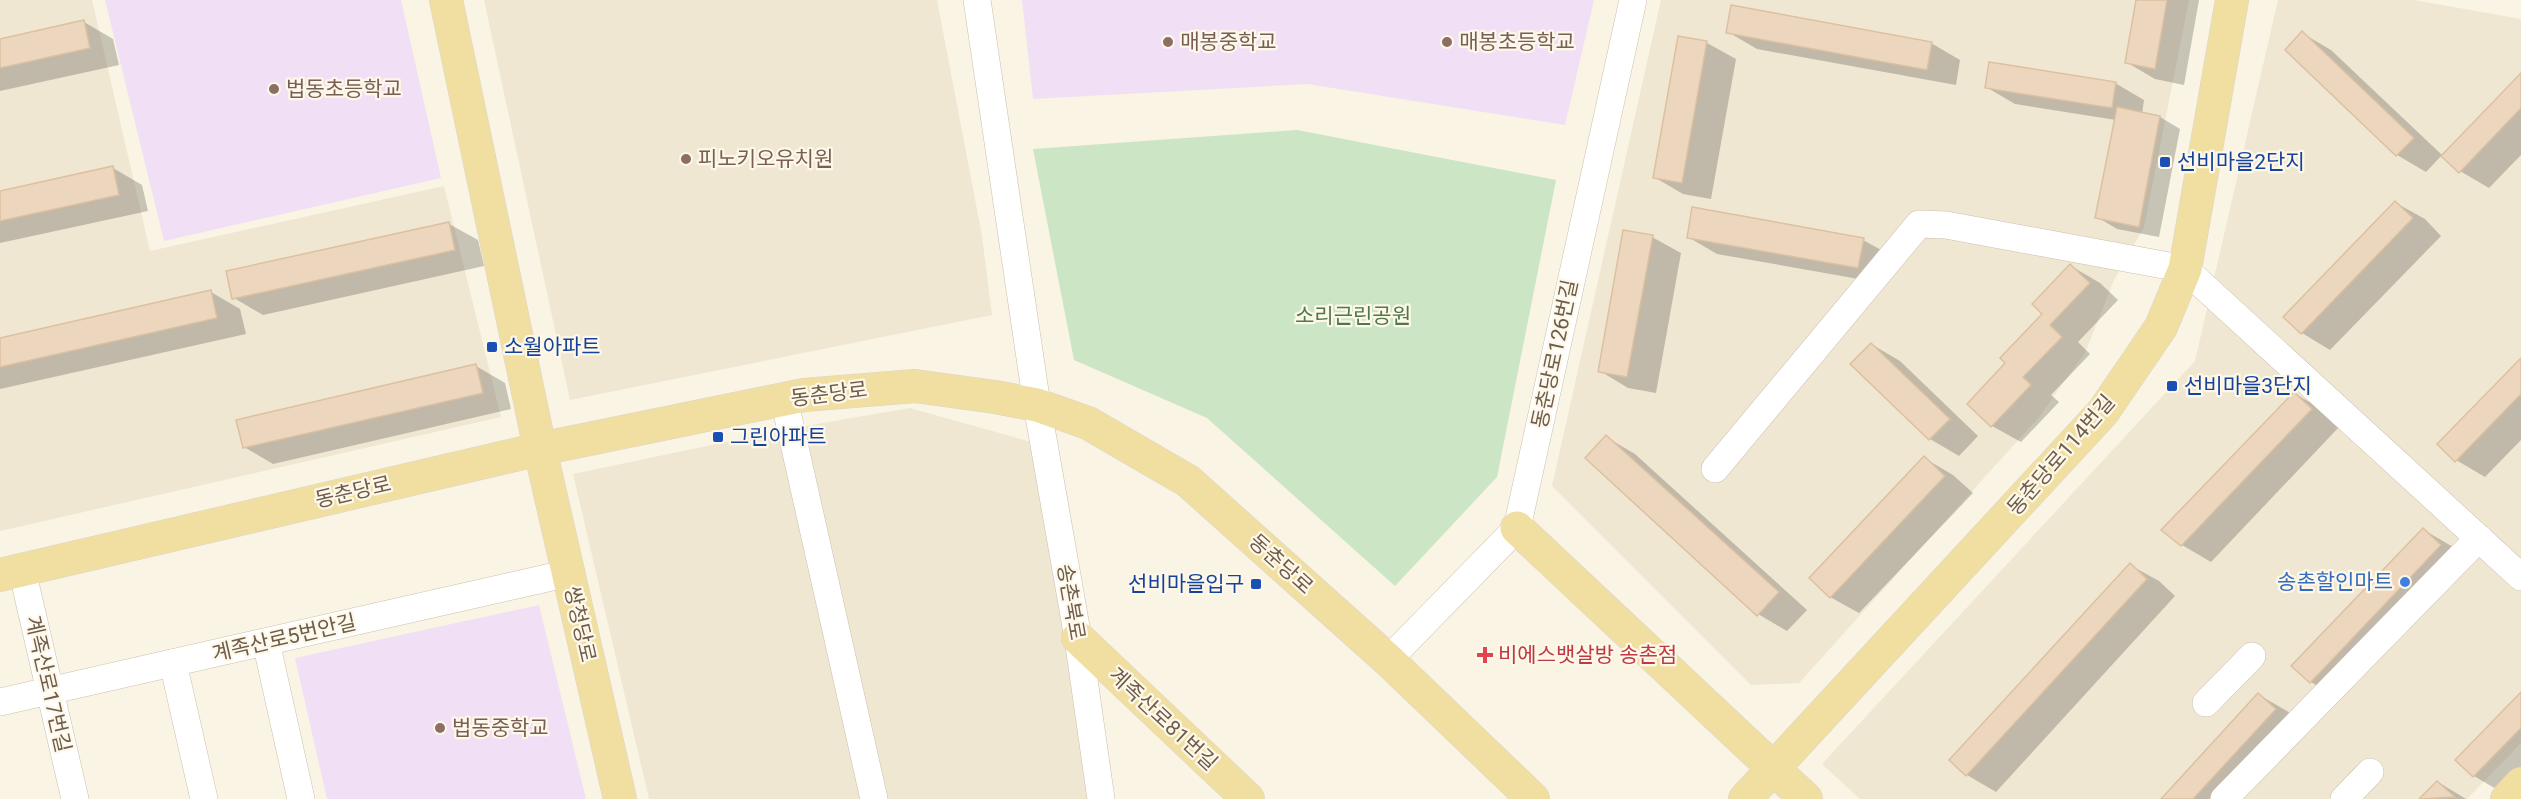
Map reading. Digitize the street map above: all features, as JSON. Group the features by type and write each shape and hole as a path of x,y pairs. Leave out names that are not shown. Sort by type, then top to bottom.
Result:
{"main road":[{"name":"쌍청당로","path":"446,0 540,449 621,799"},
{"name":"동춘당로114번길","path":"1745,799 2103,412 2161,327 2185,269 2232,0"},
{"name":"동춘당로","path":"11,572 540,449 784,399 915,386 1037,405 1088,423 1188,481 1388,660 1533,799"},
{"path":"1517,528 1806,799"},
{"name":"계족산로81번길","path":"1077,638 1248,799"},
{"path":"2507,799 2521,784"}],"street":[{"name":"송촌북로","path":"977,0 1037,405 1077,638 1101,799"},
{"name":"동춘당로126번길","path":"1517,528 1633,0"},
{"path":"1715,469 1919,224 1946,225 2185,269 2521,577"},
{"path":"784,399 874,799"},
{"path":"1388,660 1517,528"},
{"path":"2224,799 2479,538"},
{"name":"계족산로17번길","path":"11,572 50,691 75,799"},
{"name":"계족산로5번안길","path":"0,702 568,573"},
{"path":"266,642 301,799"},
{"path":"2206,703 2252,656"},
{"path":"173,663 204,799"},
{"path":"2344,799 2370,772"}],"shaded area":[{"path":"0,0 92,0 150,251 444,186 501,417 0,531"},
{"name":"법동초등학교","path":"105,0 401,0 441,178 164,241"},
{"path":"484,0 937,0 982,236 992,315 570,400"},
{"path":"1022,0 1594,0 1565,125 1307,84 1033,99"},
{"path":"1661,0 2189,0 2144,227 2113,282 2086,351 2039,417 1799,683 1751,685 1552,486"},
{"path":"2278,0 2414,0 2521,19 2521,743 2467,799 1860,799 1822,764 2195,361"},
{"path":"910,408 1035,443 1088,799 649,799 573,474 788,429"},
{"name":"법동중학교","path":"539,605 586,799 327,799 295,658"}],"green space":[{"name":"소리근린공원","path":"1297,130 1556,180 1497,477 1395,586 1207,418 1074,360 1033,149"}],"building":[{"path":"2136,0 2167,0 2155,69 2125,63"},
{"path":"1731,5 1932,42 1927,70 1726,33"},
{"path":"84,20 90,48 0,68 0,39"},
{"path":"2302,31 2414,138 2396,156 2285,50"},
{"path":"1678,36 1707,41 1682,183 1653,178"},
{"path":"1989,62 2116,82 2112,108 1985,88"},
{"path":"2521,73 2521,108 2459,173 2441,156"},
{"path":"2117,107 2160,116 2139,227 2095,218"},
{"path":"113,166 119,195 0,221 0,191"},
{"path":"2395,201 2413,218 2301,334 2283,317"},
{"path":"1692,207 1864,238 1858,268 1687,238"},
{"path":"449,222 455,250 232,299 226,271"},
{"path":"1623,230 1653,235 1627,377 1598,372"},
{"path":"2070,264 2090,283 2050,325 2062,337 2023,377 2031,385 1991,427 1967,404 2005,363 2000,358 2042,314 2032,304"},
{"path":"211,290 217,318 0,367 0,338"},
{"path":"1871,343 1950,419 1929,440 1850,364"},
{"path":"2521,358 2521,394 2455,462 2437,444"},
{"path":"476,364 483,393 243,448 236,420"},
{"path":"2294,392 2312,409 2181,546 2161,530"},
{"path":"1606,435 1779,592 1757,616 1585,458"},
{"path":"1924,456 1945,476 1830,598 1809,578"},
{"path":"2423,528 2441,545 2310,683 2291,666"},
{"path":"2130,563 2147,579 1966,776 1949,760"},
{"path":"2521,692 2521,728 2473,777 2455,760"},
{"path":"2258,693 2276,709 2193,799 2161,799"},
{"path":"2437,781 2455,797 2419,799"}],"place":[{"name":"매봉중학교","path":"1168,42"},
{"name":"매봉초등학교","path":"1447,42"},
{"name":"법동초등학교","path":"274,89"},
{"name":"피노키오유치원","path":"686,159"},
{"name":"선비마을2단지","path":"2165,162"},
{"name":"소월아파트","path":"492,347"},
{"name":"선비마을3단지","path":"2172,386"},
{"name":"그린아파트","path":"718,437"},
{"name":"송촌할인마트","path":"2405,582"},
{"name":"선비마을입구","path":"1256,584"},
{"name":"비에스뱃살방 송촌점","path":"1485,655"},
{"name":"법동중학교","path":"440,728"}]}
